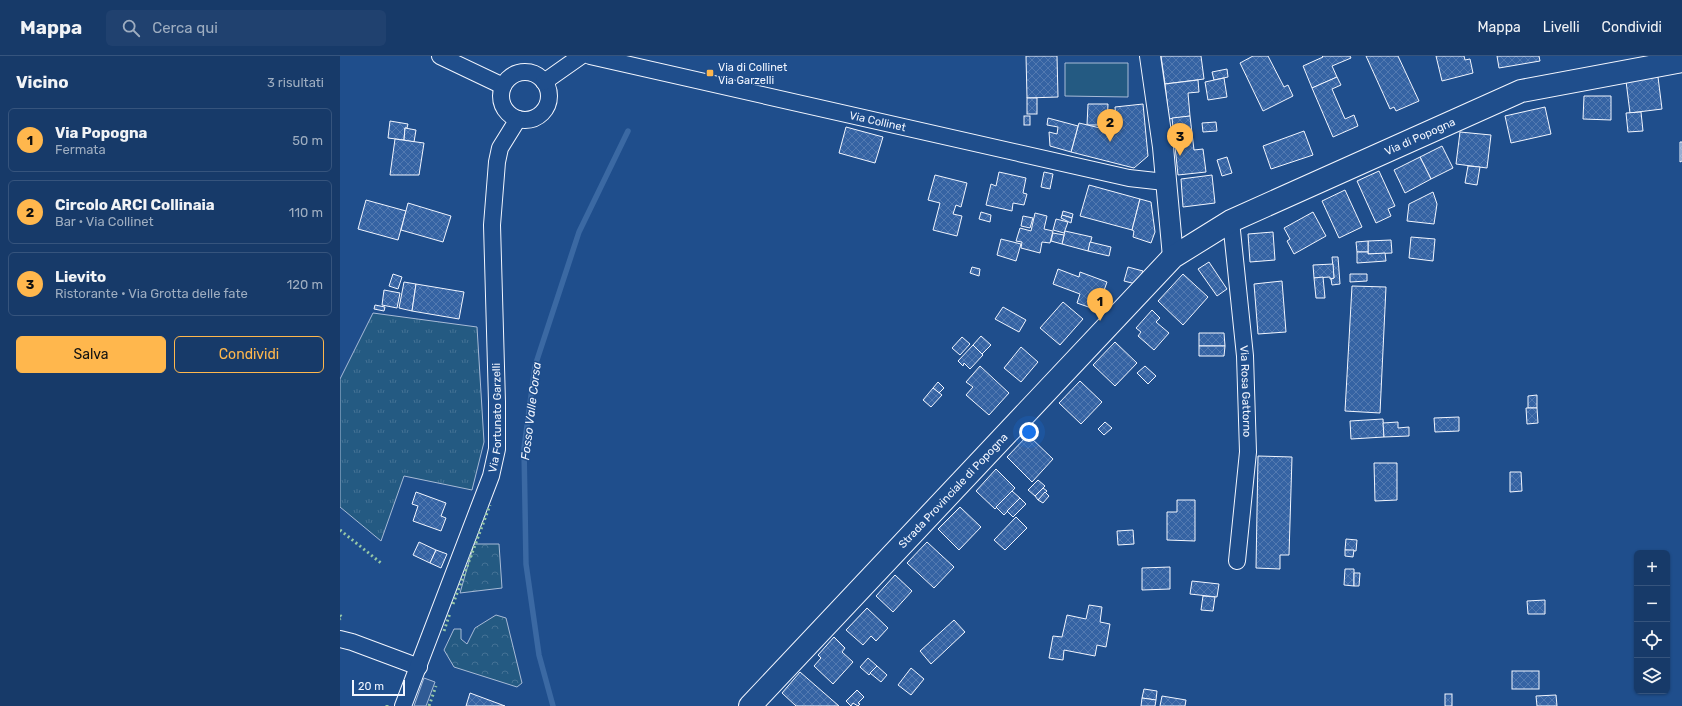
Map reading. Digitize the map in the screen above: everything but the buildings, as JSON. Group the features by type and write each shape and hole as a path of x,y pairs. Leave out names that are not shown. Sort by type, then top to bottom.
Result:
{"main road":[{"name":"Via di Popogna","path":"1173,258 1231,221 1521,91 1682,61"},
{"name":"Strada Provinciale di Popogna","path":"750,706 1173,258"}],"street":[{"path":"440,56 503,86"},
{"path":"544,82 581,56"},
{"name":"Via Collinet","path":"590,56 1129,178 1165,182"},
{"path":"1150,56 1163,147 1173,258"},
{"path":"526,72 539,77 544,82 548,96 547,104 539,115 532,119 518,119 511,116 505,110 501,98 503,86 512,76 526,72"},
{"name":"Via Fortunato Garzelli","path":"403,706 491,476 497,449 492,225 497,162 500,148 518,119"},
{"name":"Via Rosa Gattorno","path":"1231,221 1245,356 1248,452 1237,561"},
{"path":"340,639 419,667"}],"green space":[{"path":"1065,63 1128,63 1128,97 1065,96"},
{"path":"373,313 477,327 484,442 472,490 404,476 381,541 340,507 340,379"},
{"path":"474,544 499,544 502,588 460,593"},
{"path":"496,615 506,618 522,683 517,687 454,667 444,650 454,629 461,629 461,639 467,644 475,628"}],"shaded area":[{"path":"424,678 435,682 426,706 414,706"}],"waterway":[{"name":"Fosso Valle Corsa","path":"553,706 539,655 526,564 524,448 535,366 579,232 628,131"}],"hedge":[{"path":"453,604 490,505"},
{"path":"340,530 381,563"},
{"path":"444,631 450,613"},
{"path":"340,615 342,618 340,619"},
{"path":"429,706 436,686"}],"place":[{"name":"Via di Collinet Via Garzelli","path":"710,73"},
{"name":"Circolo ARCI Collinaia","path":"1110,142"},
{"name":"Lievito","path":"1180,156"},
{"name":"Via Popogna","path":"1100,321"}]}
